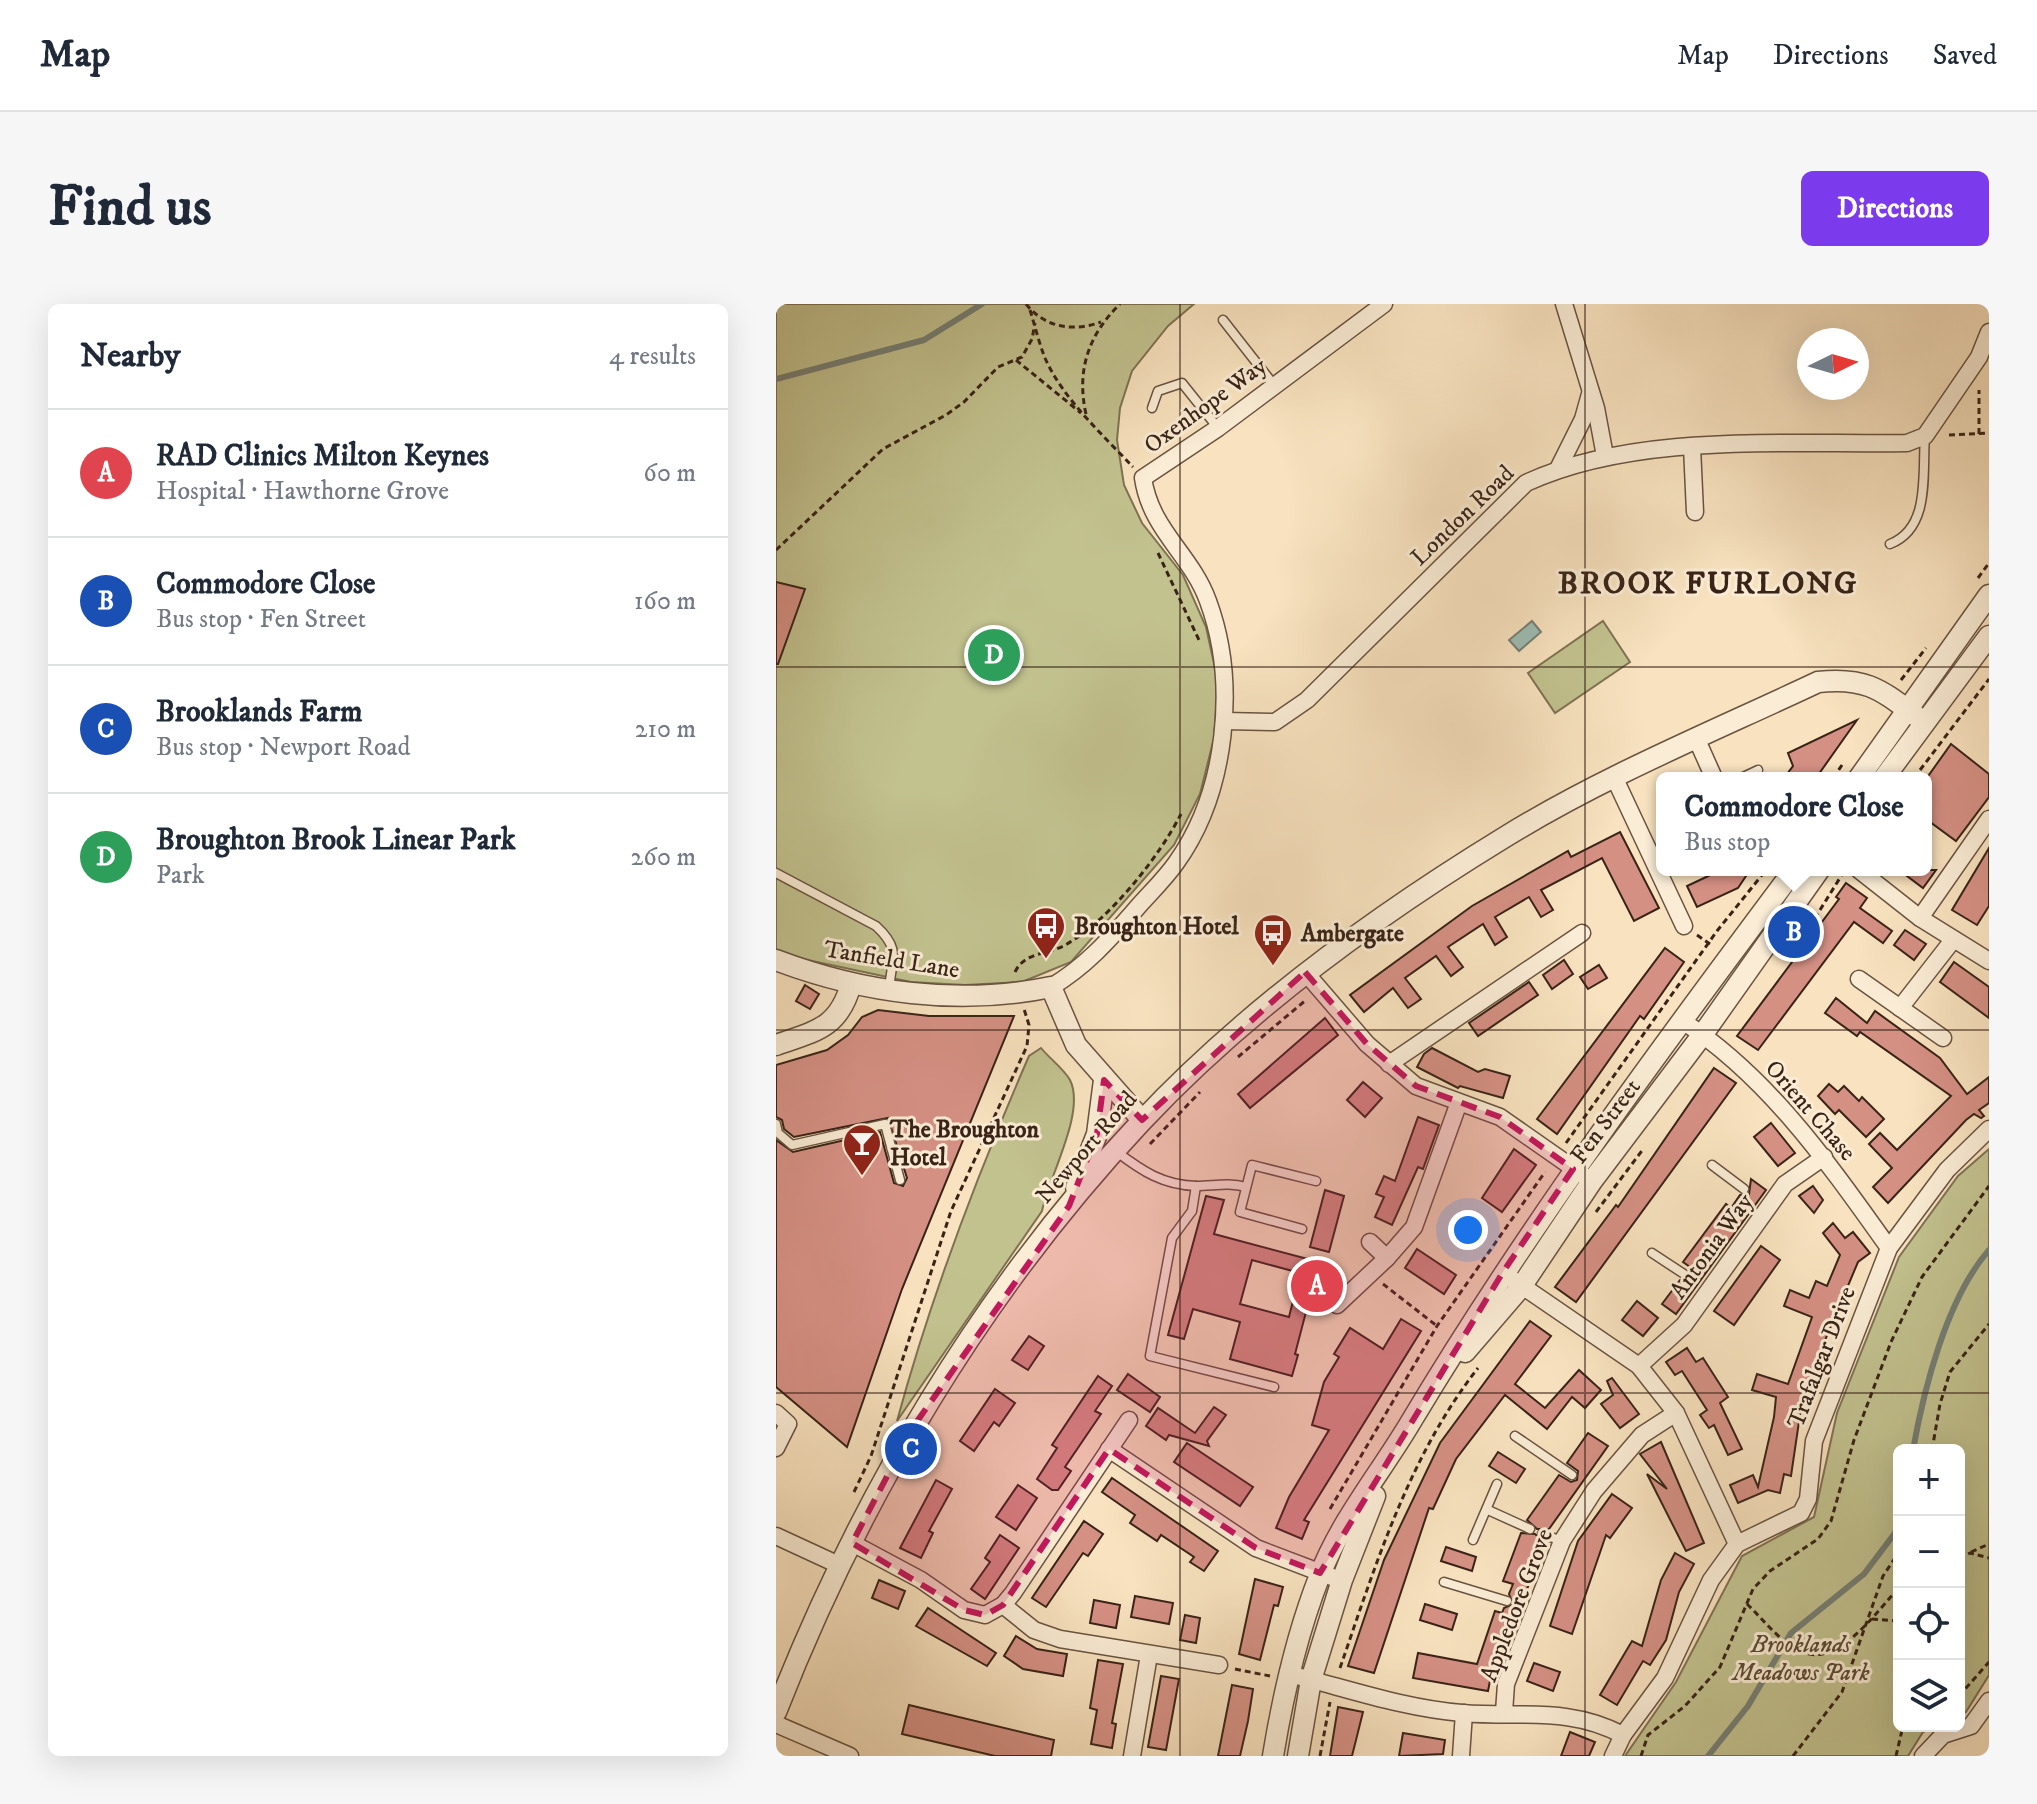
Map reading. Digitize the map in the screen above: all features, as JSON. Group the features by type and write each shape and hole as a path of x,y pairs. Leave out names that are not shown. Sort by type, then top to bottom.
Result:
{"street":[{"name":"Oxenhope Way","path":"1051,987 1083,967 1177,862 1207,801 1224,721 1228,691 1208,600 1147,504 1143,478 1218,428 1384,304"},
{"path":"1564,304 1605,456"},
{"path":"1925,436 1979,357 1989,332"},
{"path":"1559,467 1583,419 1590,394"},
{"name":"London Road","path":"1224,721 1275,722 1307,700 1526,483 1559,467 1605,456 1692,447 1907,443 1925,436"},
{"path":"1692,447 1695,512"},
{"path":"1863,772 1989,595"},
{"path":"1888,772 1989,636"},
{"name":"Newport Road","path":"776,1712 841,1566 860,1547 913,1427 980,1324 1069,1206 1123,1157 1142,1120 1207,1057 1305,972 1506,836 1615,779 1818,682 1843,679 1867,683 1924,722"},
{"path":"1697,740 1711,772"},
{"path":"1615,779 1655,847"},
{"path":"1920,918 1989,819"},
{"path":"1666,876 1684,926"},
{"name":"Fen Street","path":"1273,1756 1280,1675 1320,1573 1351,1516 1503,1272 1573,1169 1789,876"},
{"name":"Fen Street","path":"1426,1397 1521,1287 1592,1181 1703,1034 1815,876"},
{"path":"1867,876 1920,918 1989,961"},
{"path":"1389,1064 1582,933"},
{"path":"1900,1008 1953,940"},
{"name":"Tanfield Lane","path":"776,960 851,984 889,990 1018,998 1051,987"},
{"path":"1305,972 1389,1064 1416,1086 1458,1105 1500,1117 1592,1181"},
{"path":"1859,979 1943,1038"},
{"path":"776,1045 821,1030 834,1020 846,1003 851,984"},
{"path":"1051,987 1076,1045 1142,1120"},
{"name":"Orient Chase","path":"1681,1020 1703,1034 1774,1099 1824,1157 1889,1248"},
{"path":"1069,1206 1097,1134 1104,1080"},
{"path":"1337,1305 1387,1258 1414,1227 1458,1105"},
{"name":"Trafalgar Drive","path":"1613,1756 1623,1735 1665,1678 1711,1580 1737,1544 1801,1513 1808,1499 1814,1441 1889,1248 1947,1170 1989,1129"},
{"name":"Antonia Way","path":"1639,1366 1684,1325 1703,1288 1764,1202 1824,1157"},
{"path":"1370,1242 1387,1258"},
{"path":"1503,1272 1639,1366 1676,1413 1737,1544"},
{"path":"776,1413 788,1424 776,1448"},
{"name":"Appledore Grove","path":"1504,1712 1506,1684 1527,1609 1588,1486 1642,1435 1676,1413"},
{"path":"860,1547 964,1610 985,1615 1003,1605 1129,1420"},
{"path":"1109,1449 1256,1548 1342,1580"},
{"name":"Fen Street","path":"1298,1756 1311,1680 1342,1580 1389,1459"},
{"path":"776,1536 841,1566"},
{"path":"1003,1605 1034,1630 1060,1639 1219,1665"},
{"path":"1132,1756 1149,1655"},
{"path":"1280,1675 1334,1685 1401,1704 1464,1713 1579,1717 1623,1735"},
{"path":"1923,1756 1943,1735 1971,1726 1989,1701"},
{"path":"1461,1756 1464,1713"},
{"path":"776,1724 850,1756"}],"lane":[{"path":"1223,320 1274,385"},
{"path":"1152,408 1158,391 1182,383 1218,428"},
{"path":"1890,544 1905,538 1919,516 1925,436"},
{"path":"1754,772 1758,770"},
{"path":"776,873 876,926 888,937 895,952 889,990"},
{"path":"776,1124 780,1141 792,1145 885,1124 900,1180"},
{"path":"1123,1157 1156,1180 1196,1186 1228,1183 1246,1187"},
{"path":"1302,1229 1240,1212 1252,1165 1316,1181"},
{"path":"1712,1165 1744,1189"},
{"path":"1196,1186 1192,1211 1172,1238 1150,1356 1274,1387"},
{"path":"1652,1253 1684,1274"},
{"path":"1515,1436 1572,1475"},
{"path":"1473,1540 1497,1484"},
{"path":"1488,1510 1530,1529"},
{"path":"1542,1534 1562,1541"},
{"path":"1444,1582 1507,1601"}],"path":[{"path":"1026,304 1045,358 1087,418"},
{"path":"1087,418 1083,370 1091,342 1102,321 1120,304"},
{"path":"1030,310 1050,324 1064,327 1102,321"},
{"path":"776,550 883,449 946,415 964,402 998,367 1016,360 1028,349 1035,323"},
{"path":"1016,360 1087,418 1143,478"},
{"path":"1979,388 1979,434"},
{"path":"1925,436 1989,433"},
{"path":"1163,532 1155,541 1159,560 1202,651"},
{"path":"1919,772 1989,679"},
{"path":"853,1495 871,1456 951,1211 1027,1046 1029,1025 1018,998 1019,963 1067,945 1094,923 1146,868 1170,835 1185,806"},
{"path":"1783,957 1810,926 1841,876"},
{"path":"1231,1063 1320,989"},
{"path":"1123,1157 1209,1084"},
{"path":"1589,1222 1645,1147"},
{"path":"1371,1274 1437,1326"},
{"path":"1933,1444 1950,1372 1989,1324"},
{"path":"1320,1756 1334,1685 1373,1571 1415,1466 1458,1393 1487,1357"},
{"path":"1965,1555 1989,1544"},
{"path":"1970,1553 1989,1558"},
{"path":"1793,1756 1842,1692 1883,1576 1893,1561"},
{"path":"1746,1604 1796,1649 1816,1654 1838,1647 1863,1628 1893,1595"},
{"path":"1872,1619 1893,1621"},
{"path":"1965,1689 1989,1662"},
{"path":"1219,1665 1280,1675"},
{"path":"1896,1756 1902,1732"}],"highlighted area":[{"path":"1305,972 1367,1044 1416,1086 1500,1117 1573,1169 1503,1272 1320,1573 1256,1548 1109,1449 1003,1605 985,1615 964,1610 852,1543 913,1427 1069,1206 1097,1134 1104,1080 1142,1120"}],"green space":[{"path":"776,304 1194,304 1168,326 1132,371 1120,408 1117,440 1124,485 1142,523 1183,575 1206,627 1218,682 1214,738 1200,794 1174,845 1071,962 1022,982 965,985 911,982 784,955 776,949"},
{"path":"1603,621 1630,662 1555,713 1528,673"},
{"path":"1041,1048 1070,1080 1074,1093 1070,1126 1042,1211 897,1421 940,1282 973,1191 1029,1056"},
{"name":"Brooklands Meadows Park","path":"1989,1149 1989,1675 1965,1712 1965,1444 1893,1444 1893,1732 1923,1732 1908,1756 1625,1756 1676,1682 1742,1556 1814,1517 1837,1413 1899,1257 1958,1176"}],"water":[{"path":"1532,621 1541,632 1519,651 1509,640"}],"building":[{"path":"776,582 805,589 778,664 776,664"},
{"path":"1857,720 1820,772 1788,772 1793,766 1788,753"},
{"path":"1951,744 1989,774 1989,797 1956,841 1932,823 1931,772"},
{"path":"1620,832 1659,908 1634,921 1602,858 1541,890 1553,910 1541,917 1529,897 1495,917 1507,937 1495,945 1483,924 1448,947 1463,967 1451,976 1436,956 1405,978 1421,999 1408,1008 1393,988 1364,1012 1350,995 1472,906 1568,851 1571,857"},
{"path":"1989,848 1989,906 1977,925 1952,910"},
{"path":"1708,876 1746,876 1738,888 1697,907 1687,886"},
{"path":"1907,876 1932,876 1923,888"},
{"path":"1846,883 1867,898 1860,908 1892,931 1883,943 1854,922 1758,1050 1737,1036 1839,899 1836,897"},
{"path":"1905,930 1926,944 1914,960 1894,945"},
{"path":"1665,948 1684,962 1644,1019 1640,1016 1557,1134 1537,1119"},
{"path":"1564,960 1573,974 1552,989 1543,975"},
{"path":"1954,962 1989,987 1989,1018 1940,982"},
{"path":"1599,965 1607,978 1588,989 1580,977"},
{"path":"1529,982 1538,995 1478,1036 1469,1023"},
{"path":"805,985 819,994 810,1009 796,1001"},
{"path":"1836,998 1867,1023 1875,1011 1940,1058 1967,1094 1989,1077 1989,1103 1979,1110 1984,1116 1981,1118 1974,1114 1966,1120 1888,1203 1873,1187 1892,1168 1869,1144 1880,1133 1897,1150 1951,1096 1860,1032 1857,1036 1825,1013"},
{"name":"The Broughton Hotel","path":"878,1010 929,1016 1014,1016 902,1289 847,1447 776,1387 776,1140 793,1152 880,1132 894,1183 903,1186 907,1178 888,1118 794,1137 784,1129 782,1120 776,1117 776,1065 827,1050 848,1035 862,1017"},
{"path":"1325,1018 1338,1035 1250,1108 1238,1094"},
{"path":"1432,1048 1478,1072 1485,1069 1510,1076 1503,1098 1458,1088 1417,1067 1424,1054"},
{"path":"1714,1068 1736,1083 1576,1302 1555,1287 1616,1205 1618,1207"},
{"path":"1363,1082 1382,1098 1365,1117 1347,1100"},
{"path":"1829,1084 1838,1092 1844,1086 1859,1101 1862,1097 1884,1119 1866,1137 1839,1110 1835,1114 1818,1096"},
{"path":"1418,1117 1439,1125 1423,1169 1418,1167 1392,1225 1375,1217 1384,1197 1376,1194 1384,1176 1395,1181"},
{"path":"1771,1123 1795,1153 1778,1166 1754,1137"},
{"path":"1514,1149 1536,1165 1502,1212 1482,1198"},
{"path":"1751,1179 1766,1190 1676,1314 1662,1304 1680,1280 1690,1277 1690,1267 1683,1262 1726,1204 1731,1208 1740,1195 1749,1194"},
{"path":"1813,1186 1823,1200 1814,1213 1799,1196"},
{"path":"1325,1190 1344,1196 1329,1252 1310,1247"},
{"path":"1206,1196 1224,1200 1214,1234 1319,1262 1292,1376 1230,1359 1240,1322 1193,1309 1184,1339 1168,1335","holes":["1252,1260 1300,1273 1289,1317 1240,1304"]},
{"path":"1833,1223 1845,1238 1853,1232 1870,1253 1858,1262 1820,1352 1801,1408 1791,1476 1784,1474 1780,1493 1768,1490 1738,1503 1730,1485 1753,1475 1758,1487 1774,1417 1776,1397 1752,1390 1757,1374 1788,1384 1812,1317 1784,1306 1790,1290 1809,1298 1816,1281 1827,1286 1840,1255 1823,1233"},
{"path":"1761,1246 1780,1260 1734,1325 1714,1311"},
{"path":"1417,1249 1456,1275 1444,1294 1405,1268"},
{"path":"1637,1301 1658,1318 1643,1336 1622,1320"},
{"path":"1401,1319 1421,1331 1304,1520 1309,1522 1302,1539 1276,1528 1289,1497 1329,1430 1312,1425 1324,1382 1339,1357 1334,1354 1350,1328 1383,1349"},
{"path":"1530,1321 1551,1336 1515,1384 1545,1408 1579,1370 1601,1390 1585,1408 1572,1397 1547,1429 1505,1395 1456,1459 1433,1509 1429,1508 1374,1673 1348,1666 1384,1560 1440,1443"},
{"path":"1029,1336 1044,1346 1028,1370 1012,1360"},
{"path":"1687,1348 1696,1362 1703,1358 1728,1397 1720,1403 1742,1449 1728,1455 1714,1425 1709,1428 1700,1415 1707,1410 1682,1371 1675,1375 1666,1362"},
{"path":"1128,1374 1160,1397 1150,1412 1117,1390"},
{"path":"1098,1376 1112,1386 1095,1411 1101,1414 1065,1467 1071,1471 1058,1490 1052,1490 1037,1479 1057,1448 1052,1445"},
{"path":"1612,1378 1639,1414 1620,1428 1601,1404 1613,1395 1607,1381"},
{"path":"995,1389 1015,1403 999,1426 994,1422 974,1451 960,1441"},
{"path":"1214,1407 1226,1415 1207,1441 1209,1446 1169,1435 1166,1440 1146,1426 1158,1408 1195,1433"},
{"path":"1588,1433 1608,1446 1549,1529 1537,1529 1527,1520 1559,1475 1571,1482 1577,1480 1578,1471 1567,1463"},
{"path":"1661,1442 1704,1543 1686,1551 1647,1474 1667,1489 1640,1454"},
{"path":"1187,1443 1253,1487 1240,1506 1174,1462"},
{"path":"1498,1452 1525,1469 1516,1483 1489,1466"},
{"path":"1112,1478 1218,1551 1204,1571 1190,1562 1194,1557 1161,1535 1157,1541 1130,1523 1135,1515 1102,1492"},
{"path":"936,1480 952,1489 929,1531 933,1533 921,1558 900,1548"},
{"path":"1018,1485 1037,1498 1016,1530 996,1517"},
{"path":"1612,1494 1632,1508 1610,1538 1606,1535 1572,1634 1550,1626 1578,1541"},
{"path":"1084,1521 1103,1534 1088,1556 1083,1553 1046,1607 1032,1598"},
{"path":"1521,1533 1535,1534 1544,1542 1506,1648 1497,1645 1488,1691 1413,1678 1418,1653 1477,1664 1495,1611 1502,1613 1504,1608 1513,1604 1509,1594 1513,1584 1503,1581"},
{"path":"1000,1535 1019,1548 985,1599 971,1589 990,1562 985,1558"},
{"path":"1446,1547 1476,1557 1472,1571 1441,1561"},
{"path":"1675,1553 1694,1564 1679,1592 1666,1640 1650,1665 1643,1661 1617,1705 1600,1695 1632,1641 1642,1646 1661,1580"},
{"path":"1255,1579 1283,1587 1278,1606 1274,1605 1260,1660 1239,1654"},
{"path":"879,1580 905,1591 898,1609 872,1598"},
{"path":"1135,1596 1173,1603 1169,1624 1131,1617"},
{"path":"1094,1600 1120,1605 1116,1628 1090,1623"},
{"path":"1425,1604 1457,1614 1452,1630 1420,1620"},
{"path":"928,1608 996,1653 987,1666 916,1626"},
{"path":"1185,1615 1200,1618 1196,1643 1180,1640"},
{"path":"1016,1636 1037,1649 1067,1654 1063,1676 1023,1669 1004,1656"},
{"path":"1098,1660 1123,1664 1112,1723 1116,1724 1112,1748 1091,1744 1097,1710 1090,1708"},
{"path":"1534,1663 1560,1672 1553,1691 1527,1681"},
{"path":"1161,1676 1179,1679 1166,1750 1148,1747"},
{"path":"1232,1685 1253,1689 1248,1721 1240,1756 1218,1756"},
{"path":"909,1705 1054,1740 1051,1756 995,1756 902,1734"},
{"path":"1338,1707 1363,1712 1352,1756 1330,1756"},
{"path":"1570,1732 1595,1742 1589,1756 1561,1756"},
{"path":"1403,1733 1445,1740 1443,1754 1399,1756"}],"waterway":[{"path":"776,379 924,340 982,304"},
{"path":"1914,1444 1931,1372 1949,1318 1974,1270 1989,1250"},
{"path":"1708,1756 1748,1706 1791,1633 1864,1574 1893,1536"}],"place":[{"name":"Broughton Brook Linear Park","path":"994,655"},
{"name":"Commodore Close","path":"1794,932"},
{"name":"Broughton Hotel","path":"1046,960"},
{"name":"Ambergate","path":"1273,967"},
{"name":"The Broughton Hotel","path":"862,1177"},
{"name":"RAD Clinics Milton Keynes","path":"1317,1286"},
{"name":"Brooklands Farm","path":"911,1449"}],"district":[{"name":"BROOK FURLONG","path":"1708,582"}]}
